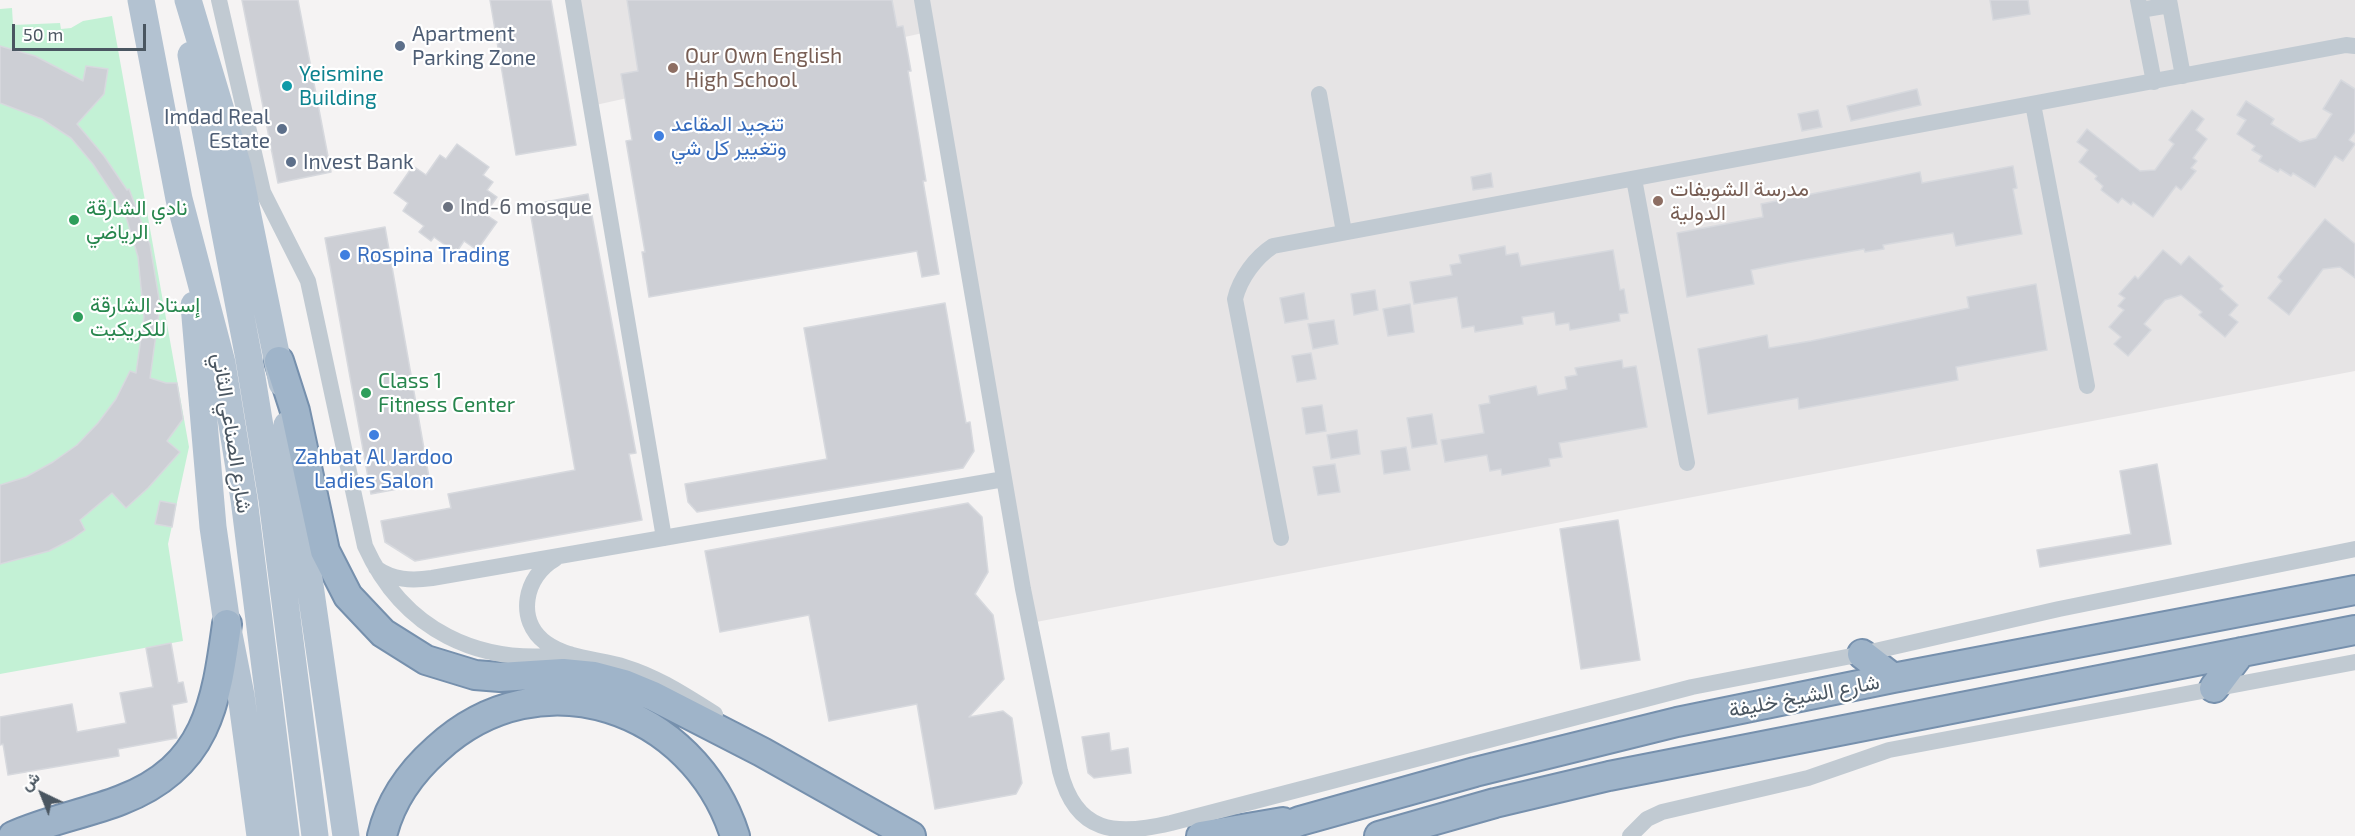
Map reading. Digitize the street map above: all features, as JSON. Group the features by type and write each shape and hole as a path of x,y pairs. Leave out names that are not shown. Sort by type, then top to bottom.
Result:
{"highway":[{"path":"279,361 295,411 325,551 348,596 383,633 426,660 475,675 500,677 562,673 594,676 624,684 653,696 762,752 911,836"},
{"name":"شارع الشيخ خليفة","path":"1262,836 1300,821 1611,737 1893,678 2355,590"},
{"path":"13,836 41,823 120,801 145,789 168,773 187,754 202,731 213,706 227,624"},
{"name":"شارع الشيخ خليفة","path":"1379,836 1495,803 1609,776 2355,630"},
{"path":"2214,688 2241,652"},
{"path":"1862,654 1893,678"},
{"path":"382,836 394,804 407,781 444,742 470,724 498,711 528,703 560,700 617,710 644,721 668,738 690,757 708,778 724,805 735,836"},
{"path":"1201,836 1262,824 1300,821"}],"main road":[{"name":"شارع الصناعي الثاني","path":"141,0 179,200 222,363 244,499 286,836"},
{"name":"شارع الصناعي الثاني","path":"184,0 197,92 249,359 272,500 315,836"},
{"path":"188,0 238,167 279,361 293,474 346,836"},
{"path":"179,200 191,267 208,483 260,836"}],"street":[{"path":"219,0 263,192 308,281 365,546 375,567 406,608 449,638 473,647 522,657 570,654"},
{"path":"573,0 664,538"},
{"path":"922,0 1032,635 1065,791 1084,816 1111,831 1130,832 1172,823 1520,729 1692,687 1862,654 2060,609 2355,549"},
{"path":"2154,82 2139,5 2170,2 2183,76"},
{"path":"1281,538 1235,299 1241,281 1266,250 1281,244 1344,232 2346,45 2355,46"},
{"path":"1319,94 1344,232"},
{"path":"2032,104 2086,386"},
{"path":"1634,179 1686,463"},
{"path":"375,567 386,575 417,580 1004,479"},
{"path":"567,555 542,567 528,591 527,605 535,632 545,642 570,654 627,668 654,678 725,720 762,752"},
{"path":"1633,832 1662,812 1808,778 1889,750 2355,662"}],"shaded area":[{"name":"مدرسة الشويفات الدولية","path":"573,0 2355,0 2355,371 1036,622 932,31 591,106"}],"green space":[{"name":"إستاد الشارقة للكريكيت","path":"12,8 13,25 60,23 61,29 71,28 83,21 112,16 189,447 168,544 183,641 0,674 0,9"}],"building":[{"name":"Yeismine Building","path":"242,0 298,0 331,172 278,183"},
{"path":"490,0 551,0 576,145 516,155"},
{"path":"627,0 892,0 897,27 903,26 911,71 908,71 926,181 923,181 939,274 922,277 917,251 649,297 642,252 645,252 626,141 632,140 621,74 638,71"},
{"path":"1990,0 2028,0 2030,14 1993,20"},
{"path":"0,46 35,56 83,81 86,66 108,69 104,94 77,124 104,156 127,190 129,189 150,245 160,305 150,378 166,383 177,383 183,419 167,441 180,452 148,488 126,508 112,493 80,520 85,530 72,539 49,551 0,564 0,485 26,477 53,462 77,445 98,423 116,399 130,371 136,373 144,317 138,257 127,220 117,200 93,164 71,138 42,119 0,103"},
{"path":"2341,80 2355,89 2355,132 2349,140 2355,144 2343,161 2335,156 2315,187 2293,173 2291,176 2280,169 2278,172 2259,161 2262,156 2252,150 2255,146 2237,134 2246,120 2237,115 2246,101 2274,119 2271,124 2300,142 2316,138 2332,114 2323,109"},
{"path":"1917,89 1921,105 1851,121 1847,106"},
{"path":"1818,110 1822,127 1802,131 1798,114"},
{"path":"2192,110 2204,119 2196,130 2207,139 2193,158 2197,161 2191,168 2196,171 2181,190 2176,186 2153,217 2133,202 2131,205 2122,198 2118,203 2101,190 2103,186 2095,179 2097,176 2079,162 2088,150 2077,142 2087,129 2140,171 2155,170 2174,144 2169,140"},
{"name":"Ind-6 mosque","path":"457,144 489,167 483,175 493,182 487,190 497,197 485,214 497,222 477,250 464,241 456,253 434,237 431,241 419,232 424,226 403,211 408,203 394,193 413,166 426,175 440,155 446,159"},
{"path":"2013,166 2017,188 2013,189 2022,234 1956,246 1953,233 1883,245 1884,249 1865,252 1864,249 1786,263 1751,270 1754,284 1687,297 1677,233 1763,217 1761,204 1920,172 1922,183"},
{"path":"1491,173 1493,187 1473,190 1471,177"},
{"path":"588,194 636,453 629,454 642,520 415,561 385,542 381,521 451,508 448,494 575,470 529,205"},
{"path":"2325,219 2355,244 2355,278 2340,267 2323,269 2289,315 2268,298 2282,281 2278,277"},
{"path":"385,227 430,483 371,494 325,238"},
{"path":"1505,246 1506,255 1518,253 1521,266 1613,250 1620,290 1624,289 1628,313 1619,314 1620,321 1570,330 1569,323 1556,325 1554,312 1522,317 1523,324 1475,332 1474,326 1462,328 1457,297 1414,304 1410,282 1452,275 1450,265 1461,263 1459,255"},
{"path":"2163,250 2181,265 2189,256 2223,286 2220,289 2238,305 2229,315 2238,322 2225,337 2199,315 2202,312 2181,295 2165,300 2144,324 2151,330 2128,356 2114,344 2121,337 2109,327 2124,310 2118,306 2125,298 2119,294 2135,276 2138,279"},
{"path":"2036,284 2047,350 1956,367 1958,380 1799,409 1798,398 1708,414 1698,349 1767,335 1769,348 1811,341 1969,308 1967,297"},
{"path":"1375,290 1378,310 1354,315 1351,294"},
{"path":"1304,293 1308,319 1285,323 1280,298"},
{"path":"945,303 966,423 970,422 974,451 963,468 697,512 688,502 685,484 827,459 804,328"},
{"path":"1410,304 1414,332 1388,336 1383,309"},
{"path":"1334,320 1338,344 1313,349 1308,324"},
{"path":"1311,353 1316,379 1297,382 1292,356"},
{"path":"1622,360 1623,368 1636,366 1647,427 1559,443 1562,457 1549,459 1550,466 1502,475 1501,469 1490,471 1487,455 1445,462 1441,440 1484,433 1479,405 1490,403 1489,396 1536,386 1538,395 1567,389 1565,377 1577,375 1575,368"},
{"path":"1322,405 1326,431 1306,434 1302,408"},
{"path":"1432,414 1437,444 1412,448 1407,418"},
{"path":"1357,430 1360,454 1331,459 1327,435"},
{"path":"1406,447 1410,470 1384,474 1381,451"},
{"path":"1335,464 1340,492 1318,495 1313,467"},
{"path":"2157,464 2171,544 2040,567 2037,550 2131,534 2120,471"},
{"path":"160,501 176,504 172,527 155,524"},
{"path":"968,503 982,517 988,572 975,594 993,615 1004,679 969,717 1003,711 1012,718 1022,783 1016,794 935,809 917,704 829,721 809,615 720,632 705,551"},
{"path":"1618,520 1640,660 1581,669 1560,529"},
{"path":"171,643 178,683 183,682 187,702 172,705 177,738 118,749 119,756 8,775 3,744 0,745 0,717 72,704 77,732 126,723 120,693 153,687 146,648"},
{"path":"1109,733 1111,751 1128,748 1131,773 1094,778 1088,773 1082,737"}],"place":[{"name":"Apartment Parking Zone","path":"400,46"},
{"name":"Our Own English High School","path":"673,68"},
{"name":"Yeismine Building","path":"287,86"},
{"name":"Imdad Real Estate","path":"282,129"},
{"name":"تنجيد المقاعد وتغيير كل شي","path":"659,136"},
{"name":"Invest Bank","path":"291,162"},
{"name":"مدرسة الشويفات الدولية","path":"1658,201"},
{"name":"Ind-6 mosque","path":"448,207"},
{"name":"نادي الشارقة الرياضي","path":"74,220"},
{"name":"Rospina Trading","path":"345,255"},
{"name":"إستاد الشارقة للكريكيت","path":"78,317"},
{"name":"Class 1 Fitness Center","path":"366,393"},
{"name":"Zahbat Al Jardoo Ladies Salon","path":"374,435"}]}
